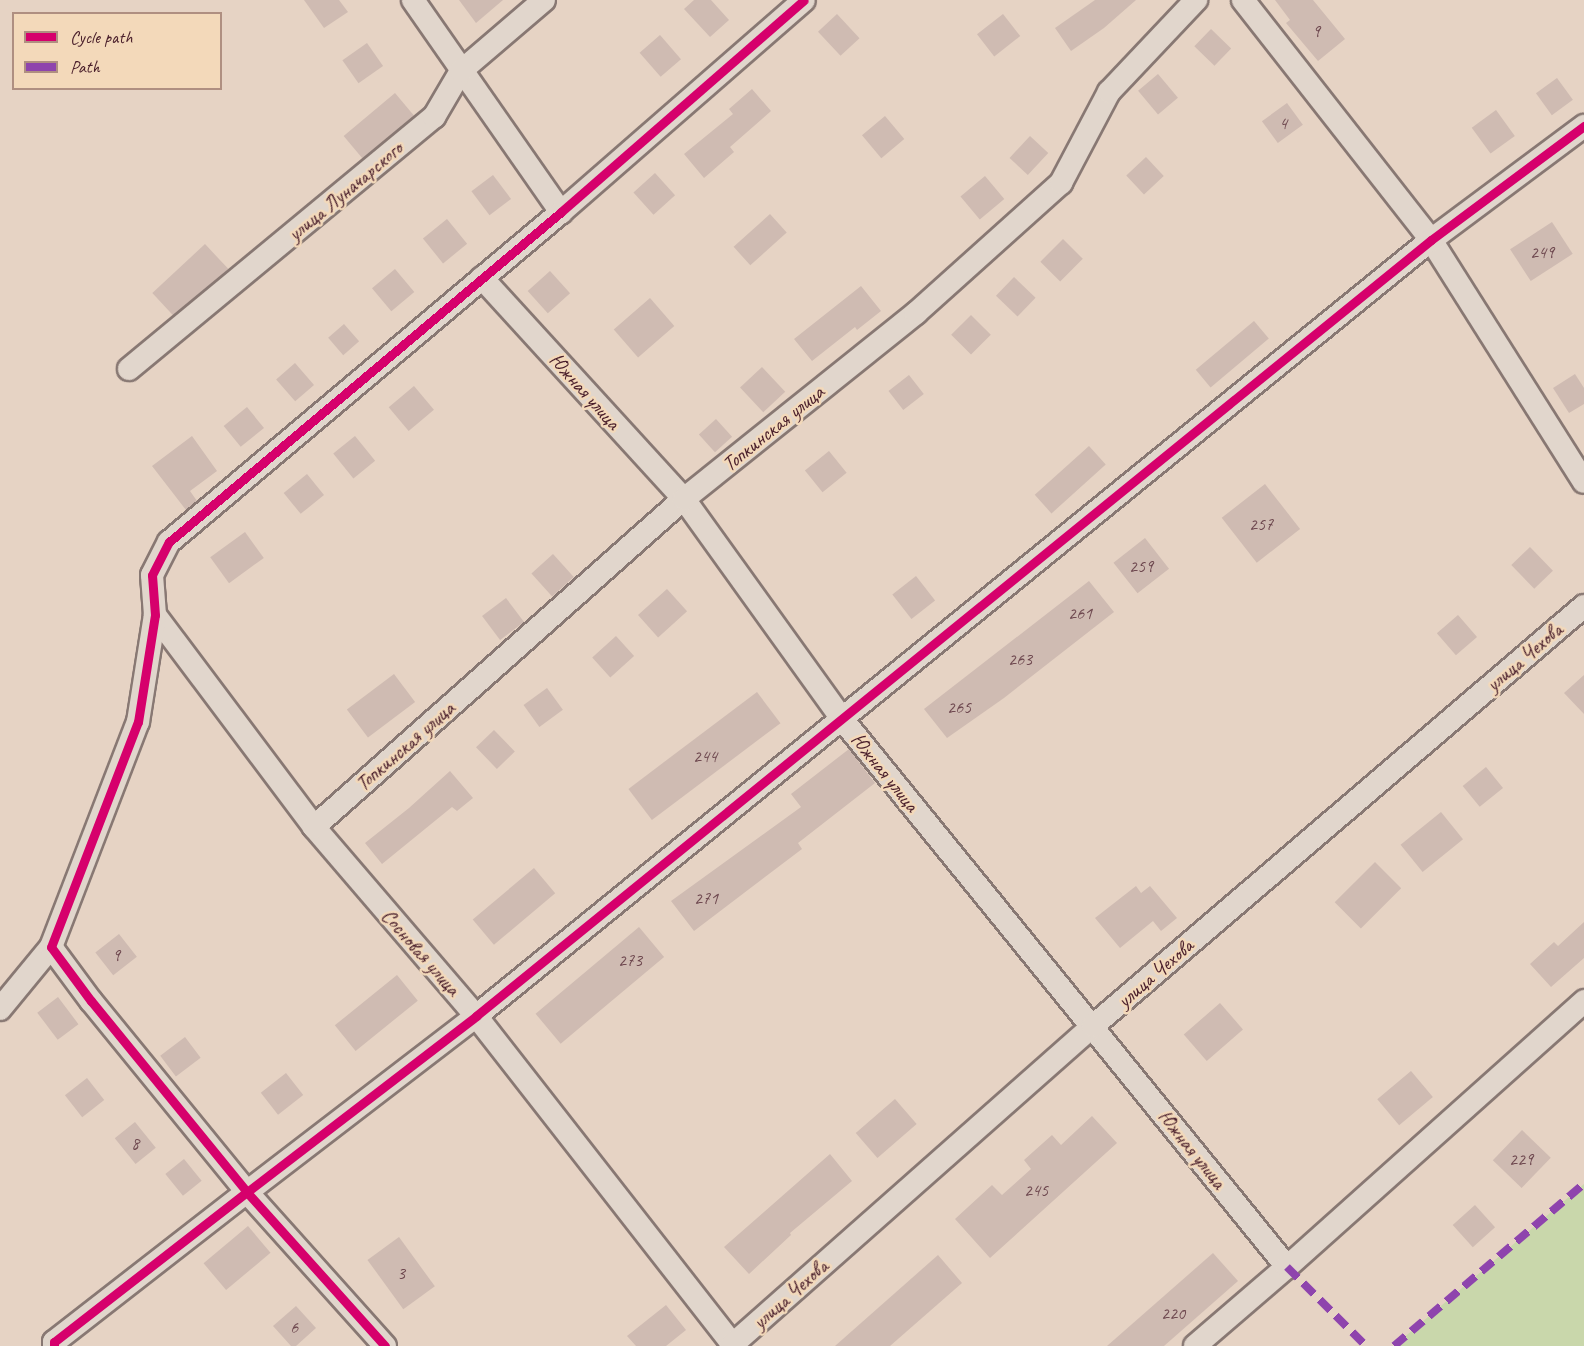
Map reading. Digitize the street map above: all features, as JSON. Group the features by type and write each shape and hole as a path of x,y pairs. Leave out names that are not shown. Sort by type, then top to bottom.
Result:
{"street":[{"path":"413,0 561,212"},
{"name":"улица Луначарского","path":"129,369 434,117 461,71 544,0"},
{"path":"0,1008 51,947 138,722 155,615 152,575 169,542 561,212 804,0"},
{"name":"Топкинская улица","path":"314,827 684,499 916,313 1061,183 1109,92 1196,0"},
{"path":"1243,0 1431,240 1584,482"},
{"path":"54,1346 54,1342 476,1016 1431,240 1584,126"},
{"name":"Южная улица","path":"482,278 684,499 842,718 1287,1268"},
{"name":"улица Чехова","path":"732,1345 1093,1026 1584,606"},
{"name":"Сосновая улица","path":"155,615 314,827 476,1016 732,1345"},
{"path":"51,947 91,1001 247,1192 385,1346"},
{"path":"1195,1346 1287,1268 1584,1001"}],"green space":[{"path":"1584,1184 1584,1346 1394,1346"}],"building":[{"path":"304,0 339,0 348,12 324,28"},
{"path":"459,0 503,0 476,23"},
{"path":"694,0 711,0 729,20 710,37 684,9"},
{"path":"1095,0 1136,0 1104,28 1071,51 1055,28"},
{"path":"1275,0 1313,0 1345,39 1318,61 1286,23 1290,20"},
{"path":"837,14 860,38 840,56 818,32"},
{"path":"1003,14 1020,36 994,56 977,34"},
{"path":"1211,29 1231,48 1214,66 1194,46"},
{"path":"660,35 681,59 661,77 640,53"},
{"path":"367,43 383,66 358,83 342,60"},
{"path":"1158,74 1178,98 1158,114 1138,91"},
{"path":"1557,78 1573,100 1552,115 1536,93"},
{"path":"752,89 771,111 730,147 734,152 704,178 684,154 733,114 729,109"},
{"path":"395,93 414,116 363,159 344,136"},
{"path":"1287,103 1303,125 1278,143 1262,121"},
{"path":"1496,110 1515,136 1491,154 1472,128"},
{"path":"885,116 904,139 881,158 862,135"},
{"path":"1030,136 1048,153 1028,175 1010,158"},
{"path":"1146,157 1164,176 1144,194 1126,175"},
{"path":"655,173 675,195 654,215 633,192"},
{"path":"493,175 511,199 489,215 471,191"},
{"path":"985,176 1004,199 980,220 960,197"},
{"path":"770,214 787,233 750,265 734,247"},
{"path":"447,219 467,244 443,263 423,239"},
{"path":"1552,222 1573,254 1531,281 1510,249"},
{"path":"1063,239 1083,259 1060,281 1040,262"},
{"path":"205,244 228,269 176,318 152,293"},
{"path":"395,269 414,292 391,311 372,288"},
{"path":"550,271 570,293 548,313 528,291"},
{"path":"1014,277 1036,298 1018,317 996,296"},
{"path":"861,286 881,311 857,330 855,327 812,361 794,339"},
{"path":"650,298 674,326 638,357 614,329"},
{"path":"971,315 991,335 971,355 951,335"},
{"path":"1254,321 1269,339 1211,387 1196,370"},
{"path":"344,324 359,341 343,355 328,338"},
{"path":"295,363 314,385 295,401 276,379"},
{"path":"762,367 785,392 763,412 740,387"},
{"path":"1575,374 1584,388 1584,404 1569,413 1553,388"},
{"path":"909,375 924,394 903,410 889,391"},
{"path":"414,386 434,410 409,431 389,407"},
{"path":"247,407 264,428 241,447 224,426"},
{"path":"716,419 732,437 715,452 699,434"},
{"path":"192,436 217,471 190,491 197,501 186,510 152,466"},
{"path":"355,436 375,461 353,478 333,454"},
{"path":"1089,446 1106,465 1051,513 1035,495"},
{"path":"829,451 847,473 823,492 805,471"},
{"path":"307,474 324,495 301,514 284,493"},
{"path":"1265,484 1300,529 1257,563 1222,518"},
{"path":"245,532 264,558 229,583 210,557"},
{"path":"1145,538 1169,569 1137,593 1113,563"},
{"path":"1530,547 1553,571 1534,589 1511,565"},
{"path":"553,554 574,577 552,596 531,573"},
{"path":"916,576 935,600 911,619 892,594"},
{"path":"1089,581 1114,612 1004,698 947,738 924,709"},
{"path":"667,589 687,611 658,637 638,615"},
{"path":"506,598 524,622 500,640 482,616"},
{"path":"1458,615 1477,637 1456,655 1437,633"},
{"path":"616,636 634,656 610,677 592,657"},
{"path":"394,674 415,702 368,737 347,710"},
{"path":"1584,675 1584,714 1564,693"},
{"path":"547,688 563,710 539,727 524,705"},
{"path":"757,692 780,723 652,820 628,789"},
{"path":"494,730 515,752 497,769 476,747"},
{"path":"849,749 875,783 798,843 802,849 694,931 671,901 801,807 791,794"},
{"path":"1486,767 1503,788 1480,807 1463,786"},
{"path":"450,771 473,798 457,811 452,807 382,864 365,843"},
{"path":"1441,812 1463,839 1423,872 1401,845"},
{"path":"1375,862 1401,888 1361,928 1335,902"},
{"path":"534,868 555,893 494,945 473,919"},
{"path":"1136,886 1141,893 1150,886 1177,918 1161,931 1153,921 1120,948 1095,918"},
{"path":"1584,922 1584,958 1551,987 1530,964 1554,942 1558,946"},
{"path":"639,927 664,957 561,1044 536,1014"},
{"path":"119,934 137,957 113,975 95,952"},
{"path":"397,975 418,1001 356,1051 335,1025"},
{"path":"58,997 78,1024 58,1040 37,1013"},
{"path":"1220,1003 1243,1029 1207,1061 1184,1034"},
{"path":"185,1037 201,1058 176,1076 160,1056"},
{"path":"1411,1071 1433,1097 1399,1125 1377,1099"},
{"path":"286,1073 303,1095 278,1115 261,1093"},
{"path":"87,1078 104,1100 82,1117 65,1095"},
{"path":"895,1099 917,1124 877,1158 856,1133"},
{"path":"1092,1116 1117,1143 990,1258 955,1219 992,1185 1002,1195 1031,1169 1024,1160 1052,1135 1061,1145"},
{"path":"135,1122 156,1148 136,1164 115,1138"},
{"path":"1522,1130 1551,1158 1522,1188 1493,1160"},
{"path":"830,1154 852,1181 790,1233 791,1235 749,1274 724,1247"},
{"path":"184,1159 202,1181 183,1196 165,1174"},
{"path":"1475,1205 1495,1227 1473,1247 1453,1225"},
{"path":"248,1226 270,1253 226,1290 204,1263"},
{"path":"399,1237 435,1286 403,1309 367,1260"},
{"path":"1213,1253 1238,1281 1164,1346 1107,1346"},
{"path":"938,1255 962,1283 890,1346 835,1346"},
{"path":"666,1305 686,1330 666,1346 636,1346 627,1336"},
{"path":"296,1306 316,1328 296,1346 291,1346 273,1326"}],"marked path":[{"path":"1394,1346 1584,1184"},
{"path":"1287,1267 1366,1346"}],"cycle path":[{"path":"54,1346 54,1342 247,1192 91,1001 51,947 138,722 155,615 152,575 169,542 561,212 804,0"},
{"path":"385,1346 247,1192 476,1016 1431,240 1584,126"}]}
